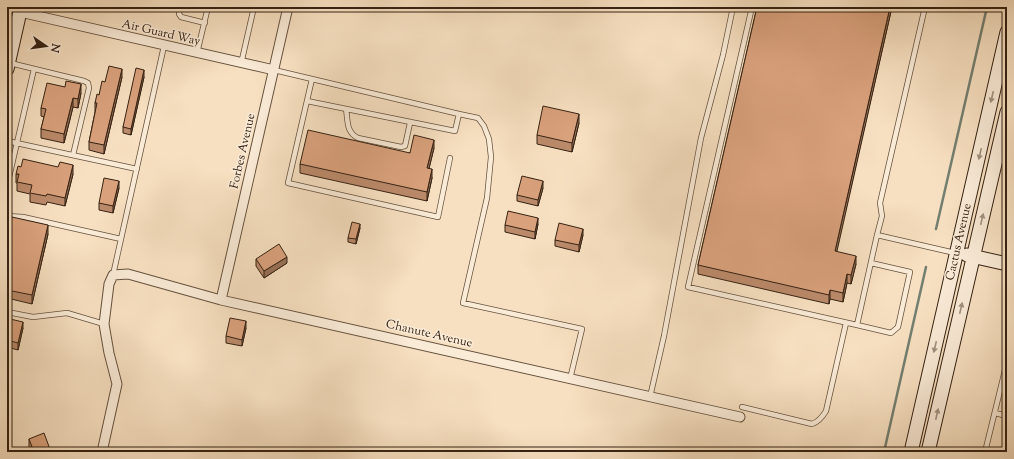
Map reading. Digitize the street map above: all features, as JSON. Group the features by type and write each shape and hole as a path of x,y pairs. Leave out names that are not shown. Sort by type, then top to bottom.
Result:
{"main road":[{"path":"8,66 20,9"},
{"name":"Cactus Avenue","path":"911,452 1007,32"},
{"name":"Cactus Avenue","path":"928,452 1007,112"},
{"path":"957,253 1007,264"}],"street":[{"name":"Forbes Avenue","path":"221,300 288,7"},
{"name":"Air Guard Way","path":"20,9 164,46 274,70"},
{"name":"Chanute Avenue","path":"114,275 128,274 221,300 740,417"},
{"path":"102,452 116,384 104,324 109,284 114,275"}],"lane":[{"path":"180,7 179,14 181,17 204,23"},
{"path":"198,53 208,7"},
{"path":"241,64 254,8 243,7"},
{"path":"650,397 664,336 701,138 733,7"},
{"path":"752,7 688,287 891,333 898,327 910,272 871,263"},
{"path":"857,325 882,216 880,203 925,7"},
{"path":"114,275 164,46"},
{"path":"8,66 34,69 84,81 88,84 89,88 73,155"},
{"path":"7,186 34,69"},
{"path":"274,70 478,118 484,126 489,138 491,158 487,198 463,303 582,329 570,378"},
{"path":"312,78 288,183 438,217 450,158"},
{"path":"307,101 455,131 459,114"},
{"path":"346,109 348,127 352,135 358,138 405,146 410,123"},
{"path":"7,141 137,169"},
{"path":"7,216 23,217 121,239"},
{"path":"877,235 957,253"},
{"path":"7,312 33,317 67,313 104,324"},
{"path":"742,407 812,424 815,423 824,415 826,411 846,323"},
{"path":"985,452 1007,363"},
{"path":"995,413 1007,416"}],"building":[{"path":"757,7 890,7 835,251 856,256 851,275 847,274 843,293 830,290 829,295 698,265"},
{"path":"109,66 122,69 104,145 89,142 97,103 95,103 97,94 99,95 102,81 105,82"},
{"path":"136,68 144,70 131,129 123,127"},
{"path":"66,81 81,84 78,99 73,98 64,134 41,129 46,109 41,108 47,83 65,87"},
{"path":"543,106 579,114 572,143 537,135"},
{"path":"308,130 410,153 414,135 434,140 427,168 432,169 427,192 300,164"},
{"path":"23,159 58,167 60,162 73,165 65,198 47,194 46,196 30,193 32,185 17,182 19,174 16,174 18,166 21,167"},
{"path":"522,176 543,181 538,200 517,195"},
{"path":"104,178 119,181 113,206 99,203"},
{"path":"508,211 538,218 535,232 505,225"},
{"path":"12,217 48,225 32,295 7,290 7,240"},
{"path":"352,222 360,224 356,239 348,238"},
{"path":"559,223 583,229 579,245 555,240"},
{"path":"279,244 287,257 264,271 256,259"},
{"path":"230,318 246,321 242,340 226,336"},
{"path":"10,319 23,322 18,343 7,340"},
{"path":"44,433 51,452 34,452 29,439"}],"waterway":[{"path":"7,24 11,7"},
{"path":"936,229 987,7"},
{"path":"884,452 926,267"}]}
